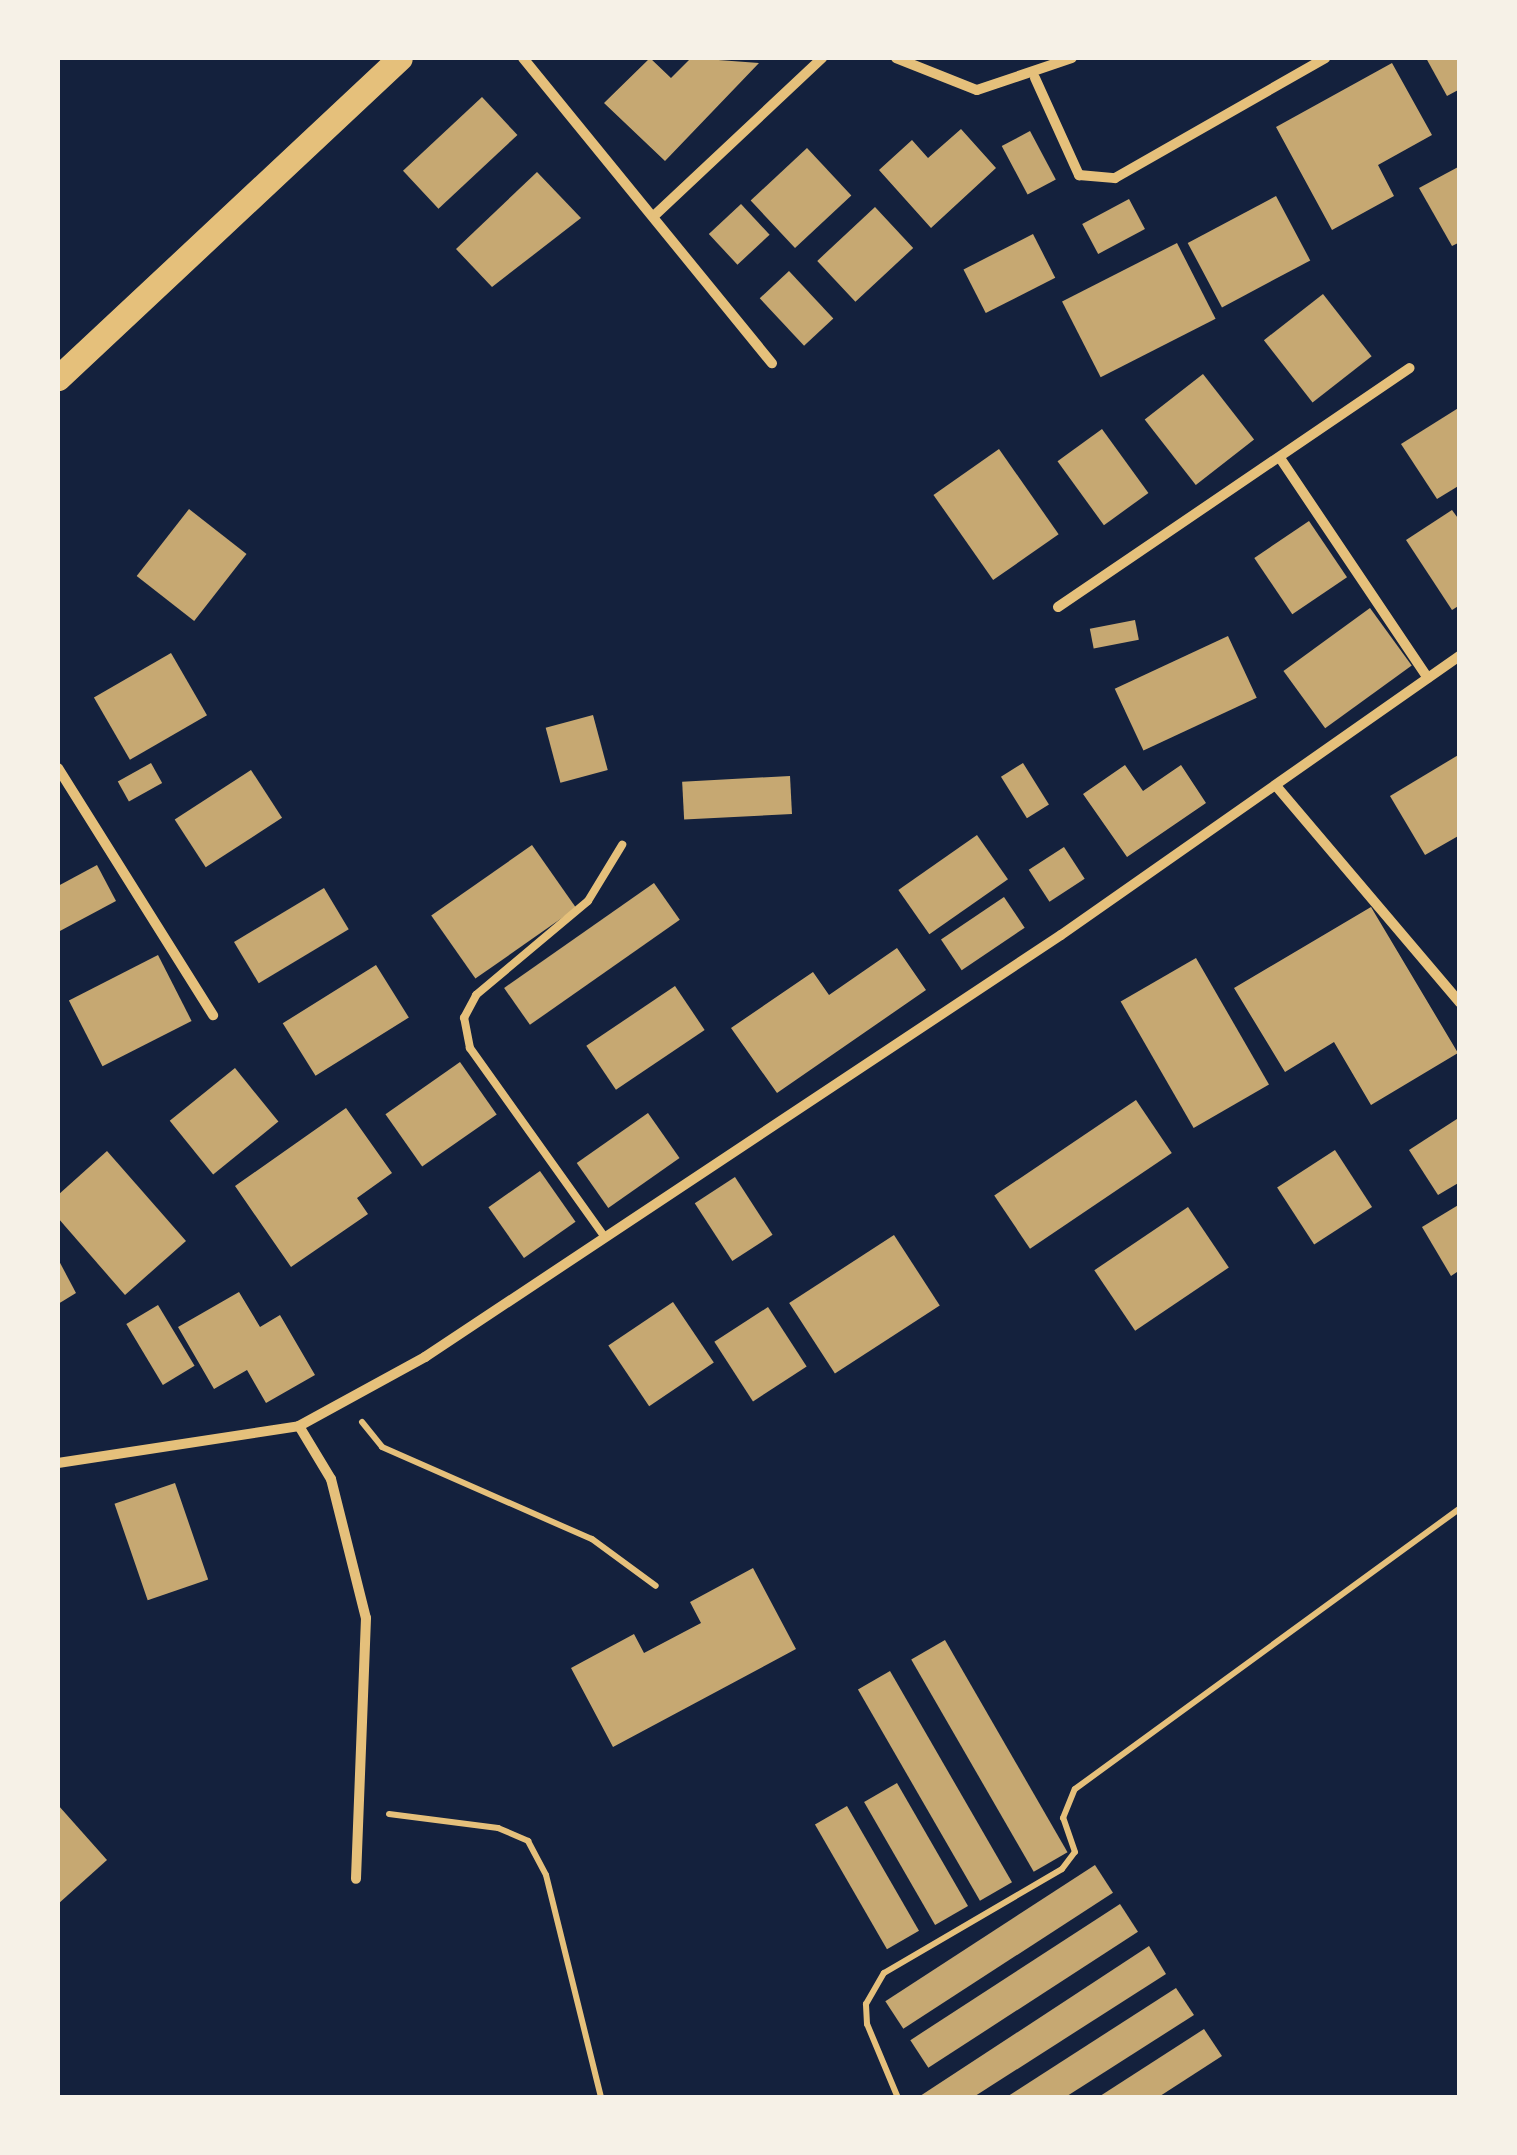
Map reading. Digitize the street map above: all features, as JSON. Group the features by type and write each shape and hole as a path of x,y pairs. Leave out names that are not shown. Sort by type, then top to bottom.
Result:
{"main road":[{"path":"58,378 400,58"}],"street":[{"path":"523,58 656,214 772,363"},
{"path":"656,214 822,58"},
{"path":"896,58 953,88 1035,78 1072,58"},
{"path":"1035,78 1079,175 1115,178 1325,58"},
{"path":"1058,608 1410,368"},
{"path":"1280,458 1428,678"},
{"path":"58,1463 299,1426 350,1399 604,1236 1277,787 1460,656"},
{"path":"58,768 214,1015"},
{"path":"1277,787 1460,1002"},
{"path":"299,1426 331,1479 366,1618 356,1879"}],"lane":[{"path":"604,1236 470,1048 464,1018 476,995 588,902 622,845"}],"path":[{"path":"350,1399 382,1447 592,1539 656,1586"},
{"path":"898,2098 867,2024 866,2004 884,1973 1062,1869 1075,1852 1063,1818 1075,1788 1460,1508"},
{"path":"358,1810 498,1828 528,1841 546,1876 601,2098"}],"building":[{"path":"650,58 671,78 691,58 759,63 665,161 604,103"},
{"path":"1426,58 1460,58 1460,89 1447,96"},
{"path":"1392,63 1432,135 1378,165 1394,196 1332,230 1276,127"},
{"path":"482,97 517,135 438,209 403,171"},
{"path":"961,129 996,168 931,228 879,170 912,140 928,158"},
{"path":"1030,131 1056,180 1028,195 1002,146"},
{"path":"807,148 851,196 795,248 751,201"},
{"path":"1460,166 1460,242 1452,246 1419,188"},
{"path":"537,172 581,218 492,287 456,249"},
{"path":"1276,196 1310,260 1222,307 1188,243"},
{"path":"1129,199 1145,229 1098,254 1082,224"},
{"path":"741,204 770,235 737,265 709,234"},
{"path":"875,207 913,248 855,302 817,261"},
{"path":"1033,234 1055,278 986,313 964,269"},
{"path":"1177,243 1216,319 1101,377 1062,302"},
{"path":"789,271 833,319 804,346 760,298"},
{"path":"1323,294 1372,356 1313,402 1264,340"},
{"path":"1203,374 1254,439 1196,485 1145,420"},
{"path":"1460,407 1460,485 1437,499 1401,444"},
{"path":"1102,429 1148,493 1104,525 1058,461"},
{"path":"999,449 1059,534 993,580 933,495"},
{"path":"189,509 247,554 194,621 137,576"},
{"path":"1452,510 1460,521 1460,605 1452,610 1406,540"},
{"path":"1309,521 1347,577 1292,614 1254,558"},
{"path":"1370,608 1412,665 1325,728 1283,671"},
{"path":"1135,620 1139,640 1094,648 1090,629"},
{"path":"1228,636 1257,698 1143,750 1115,689"},
{"path":"171,653 207,715 130,760 94,698"},
{"path":"593,715 608,770 560,783 546,728"},
{"path":"1460,754 1460,835 1425,855 1390,796"},
{"path":"151,763 162,783 129,802 118,781"},
{"path":"1023,763 1049,805 1027,818 1001,777"},
{"path":"1125,765 1143,791 1181,765 1206,803 1127,857 1083,794"},
{"path":"251,770 282,818 206,867 175,820"},
{"path":"790,776 792,814 684,820 682,782"},
{"path":"977,835 1008,879 929,934 898,890"},
{"path":"532,845 576,908 475,979 431,916"},
{"path":"1064,847 1085,879 1049,902 1029,870"},
{"path":"97,865 116,901 58,932 58,886"},
{"path":"654,883 680,920 530,1025 504,988"},
{"path":"324,888 349,929 259,983 234,942"},
{"path":"1004,897 1025,928 962,970 941,939"},
{"path":"1371,907 1458,1053 1371,1105 1334,1042 1285,1072 1234,988"},
{"path":"897,948 926,990 777,1093 731,1028 813,972 829,995"},
{"path":"158,955 192,1021 102,1066 69,1000"},
{"path":"1196,958 1269,1084 1194,1128 1121,1002"},
{"path":"376,965 409,1018 316,1076 283,1023"},
{"path":"675,986 705,1030 616,1090 586,1046"},
{"path":"460,1062 497,1114 422,1167 385,1114"},
{"path":"235,1068 278,1122 213,1174 170,1121"},
{"path":"1136,1100 1172,1153 1030,1249 994,1196"},
{"path":"346,1108 392,1173 357,1198 368,1214 291,1267 235,1186"},
{"path":"648,1113 680,1158 608,1208 577,1163"},
{"path":"1460,1117 1460,1182 1438,1195 1409,1150"},
{"path":"1335,1150 1372,1207 1314,1245 1277,1188"},
{"path":"107,1151 186,1241 125,1295 58,1218 58,1195"},
{"path":"540,1171 576,1222 524,1258 488,1207"},
{"path":"735,1177 773,1235 732,1261 695,1203"},
{"path":"1460,1204 1460,1270 1451,1276 1422,1227"},
{"path":"1188,1207 1229,1268 1135,1331 1094,1270"},
{"path":"894,1235 940,1305 835,1374 789,1303"},
{"path":"58,1259 76,1293 58,1304"},
{"path":"239,1292 260,1327 280,1315 315,1375 266,1403 247,1370 214,1389 178,1327"},
{"path":"673,1302 714,1363 649,1406 608,1346"},
{"path":"158,1305 195,1366 163,1385 126,1324"},
{"path":"768,1307 807,1367 753,1401 714,1342"},
{"path":"175,1483 208,1579 148,1600 114,1504"},
{"path":"753,1568 796,1649 613,1747 571,1668 634,1634 644,1653 701,1623 690,1602"},
{"path":"945,1640 1068,1852 1034,1872 911,1660"},
{"path":"890,1671 1012,1882 980,1901 858,1690"},
{"path":"897,1783 968,1906 935,1925 864,1802"},
{"path":"58,1805 107,1860 58,1904"},
{"path":"847,1806 919,1931 887,1949 815,1824"},
{"path":"1095,1865 1113,1893 903,2029 885,2001"},
{"path":"1120,1904 1138,1932 928,2068 910,2040"},
{"path":"1149,1946 1166,1974 972,2098 917,2098"},
{"path":"1176,1988 1194,2015 1064,2098 1005,2098"},
{"path":"1204,2029 1222,2056 1157,2098 1097,2098"}]}
